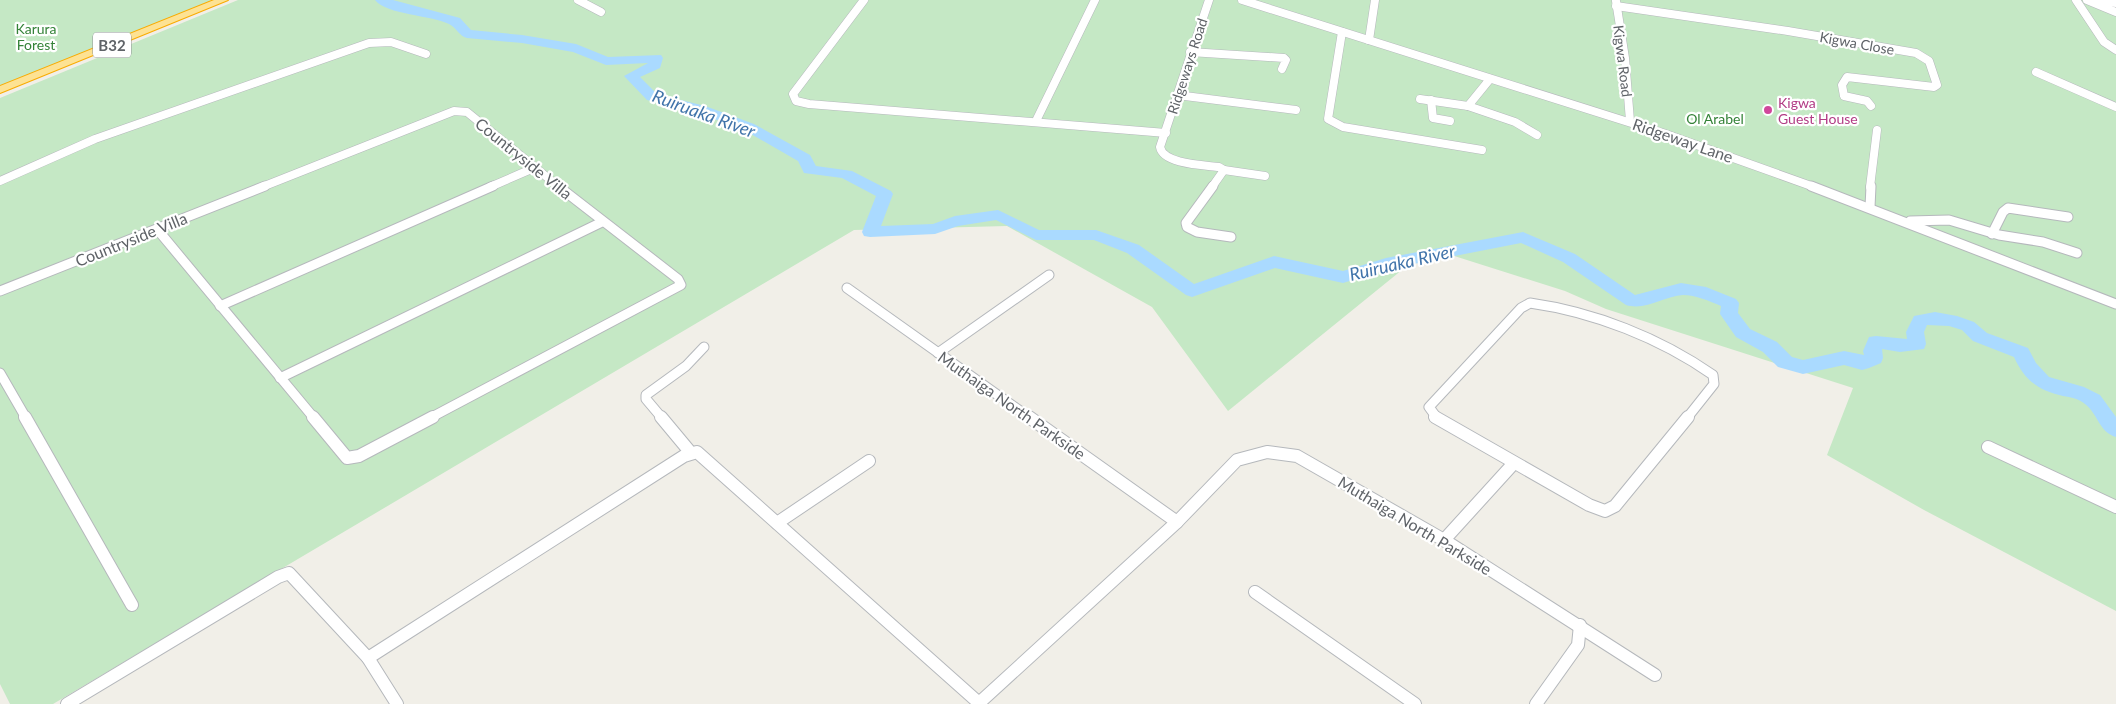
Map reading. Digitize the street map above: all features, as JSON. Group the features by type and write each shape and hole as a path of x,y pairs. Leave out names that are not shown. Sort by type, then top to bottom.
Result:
{"highway":[{"name":"B32","path":"0,90 224,0"}],"street":[{"path":"578,0 601,12"},
{"path":"864,0 793,94 796,101 810,104 1166,133"},
{"path":"1036,121 1095,0"},
{"name":"Ridgeways Road","path":"1209,0 1190,52 1166,133 1160,147 1161,153 1168,158 1219,167 1224,170"},
{"name":"Ridgeway Lane","path":"1242,0 1630,121 1870,207 2116,304"},
{"path":"1369,40 1375,0"},
{"path":"2076,0 2104,42 2115,51"},
{"path":"2087,0 2116,12"},
{"path":"2100,0 2116,4"},
{"name":"Kigwa Close","path":"1616,3 1916,53 1929,60 1937,85 1934,87 1847,77 1842,85 1844,96 1867,101 1871,106"},
{"name":"Kigwa Road","path":"1616,3 1630,121"},
{"path":"1342,32 1328,119 1332,123 1343,127 1482,150"},
{"path":"0,181 95,139 369,43 392,42 426,54"},
{"path":"1190,52 1284,58 1286,60 1282,68"},
{"path":"2036,72 2116,107"},
{"path":"1468,106 1490,78"},
{"path":"1177,95 1296,110"},
{"path":"1420,99 1468,106 1483,113 1525,126 1537,135"},
{"path":"1431,100 1433,118 1450,121"},
{"name":"Countryside Villa","path":"0,291 458,110 467,112 602,222 678,279 681,284 481,392 351,458 345,456 280,378"},
{"path":"1870,207 1870,187 1877,130"},
{"path":"220,306 536,167"},
{"path":"1231,237 1197,232 1187,227 1186,223 1224,170 1265,176"},
{"path":"1992,234 2003,212 2008,208 2068,217"},
{"path":"1907,222 1943,220 1992,234 2043,242 2077,253"},
{"path":"157,229 280,378 602,222"},
{"path":"938,354 1050,275"},
{"name":"Muthaiga North Parkside","path":"846,288 1177,522"},
{"path":"1530,303 1566,309 1658,344 1703,367 1713,376 1714,384 1653,461 1615,506 1605,511 1589,505 1514,463 1441,422 1432,414 1429,407 1521,308 1530,303"},
{"name":"Muthaiga North Parkside","path":"704,347 686,366 646,395 646,399 694,452 777,523 978,703 1177,522 1237,460 1250,454 1271,451 1297,456 1444,540 1580,625 1655,675"},
{"path":"0,373 132,605"},
{"path":"1988,447 2116,507"},
{"path":"368,658 694,452"},
{"path":"777,523 869,461"},
{"path":"1444,540 1514,463"},
{"path":"67,704 84,700 278,577 289,574 294,576 368,658 397,704"},
{"path":"1255,592 1415,704"},
{"path":"1536,704 1578,646 1580,625"}],"green space":[{"name":"Karura Forest","path":"0,0 221,0 0,89"},
{"name":"Ol Arabel","path":"238,0 2116,0 2116,611 1924,510 1827,455 1853,388 1606,309 1565,291 1429,248 1228,411 1152,307 1007,226 854,230 53,704 10,704 0,684 0,98"}],"waterway":[{"name":"Ruiruaka River","path":"381,0 402,8 455,21 467,34 522,39 576,48 606,61 656,58 655,65 631,76 652,97 700,109 749,127 805,158 810,170 846,174 885,194 870,232 935,229 955,221 998,215 1036,235 1096,235 1133,249 1192,291 1274,262 1343,277 1386,264 1523,237 1569,258 1632,301 1653,298 1681,289 1700,291 1730,303 1729,314 1743,333 1770,347 1785,362 1803,367 1844,358 1862,363 1874,358 1872,351 1876,342 1900,346 1917,344 1915,332 1920,320 1935,318 1951,320 1968,326 1980,337 2021,353 2028,367 2042,382 2089,397 2097,404 2109,423 2116,430"}],"place":[{"name":"Kigwa Guest House","path":"1768,110"}]}
